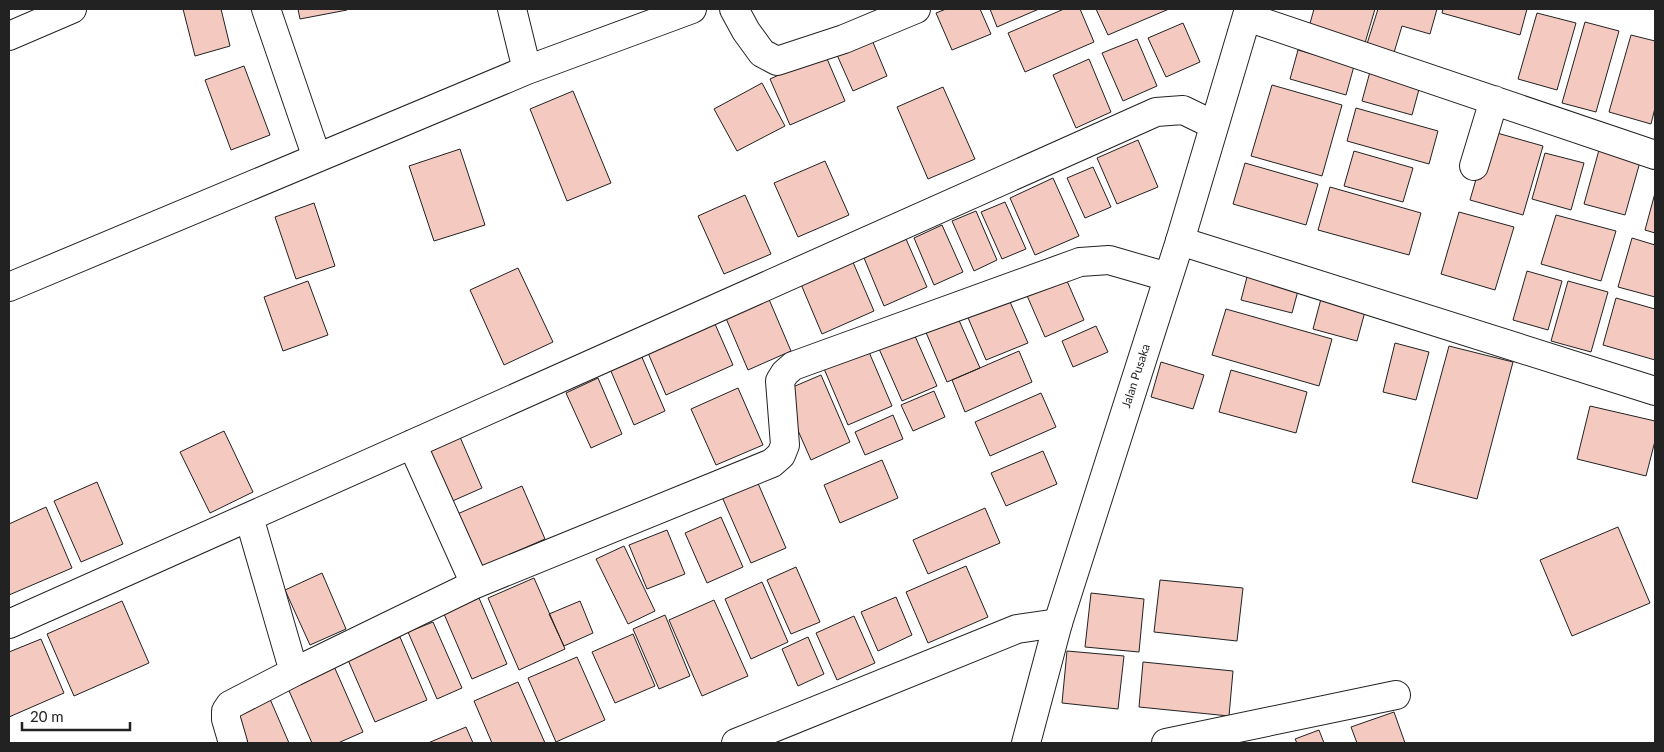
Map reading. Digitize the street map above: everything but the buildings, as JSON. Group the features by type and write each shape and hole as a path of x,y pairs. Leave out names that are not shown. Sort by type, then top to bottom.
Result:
{"street":[{"path":"9,36 72,9"},
{"path":"266,9 316,158"},
{"path":"512,9 527,70"},
{"path":"9,287 527,70 692,9"},
{"path":"734,9 746,31 762,52 777,61 844,39 916,9"},
{"path":"1248,13 1655,155"},
{"name":"Jalan Pusaka","path":"1026,743 1058,623 1180,241 1248,13"},
{"path":"1474,166 1494,100"},
{"path":"9,624 1156,112 1183,110 1214,125"},
{"path":"1180,241 1655,391"},
{"path":"233,743 226,720 226,711 230,705 475,584 772,463 781,455 785,446 780,381 793,366 1080,262 1109,260 1168,277"},
{"path":"412,444 475,584"},
{"path":"249,517 294,672"},
{"path":"736,743 1017,629 1058,623"},
{"path":"1166,743 1396,695"}]}
